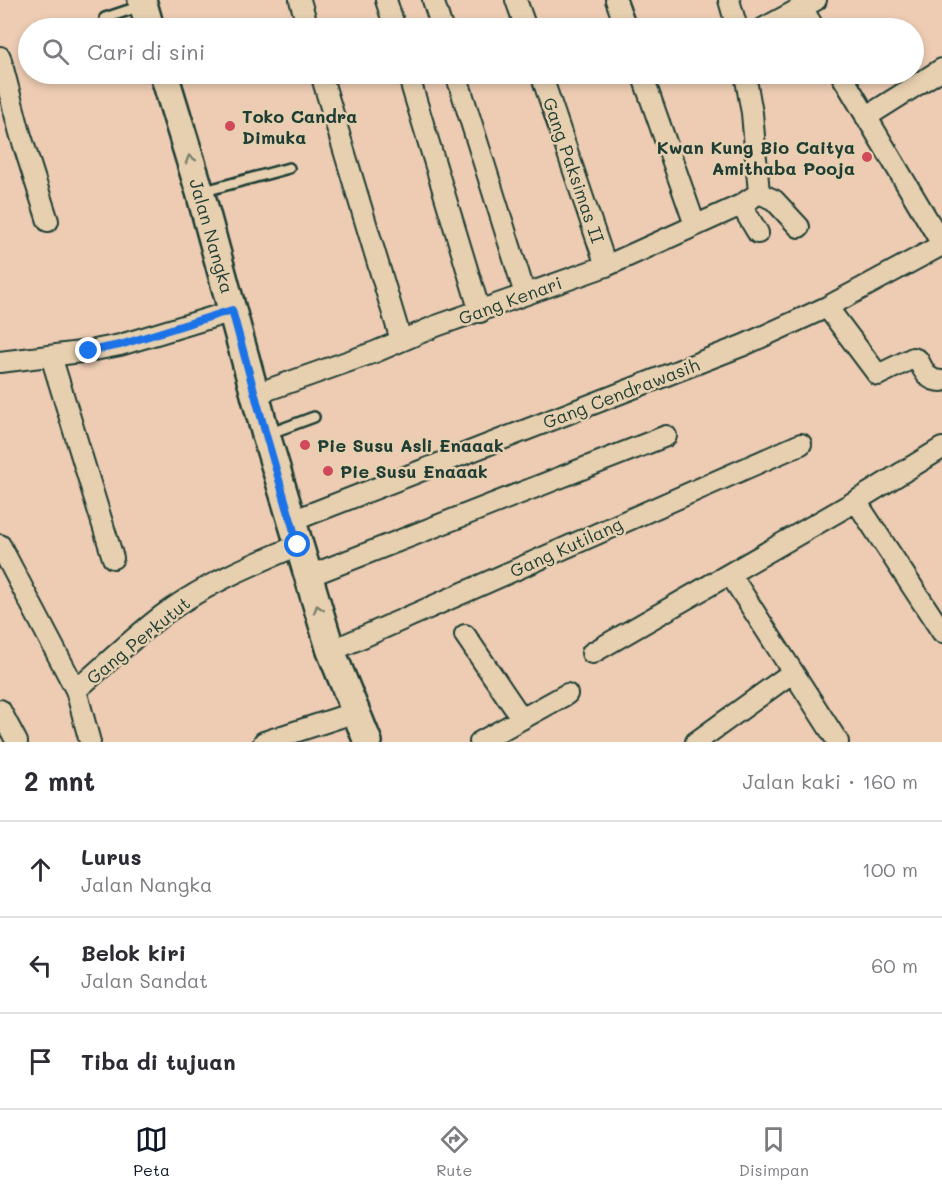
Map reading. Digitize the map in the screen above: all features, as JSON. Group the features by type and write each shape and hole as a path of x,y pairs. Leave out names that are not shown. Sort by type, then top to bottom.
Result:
{"main road":[{"name":"Jalan Nangka","path":"167,84 200,192 295,533 332,651 368,742"}],"street":[{"path":"300,0 305,18"},
{"path":"386,0 392,18"},
{"path":"433,0 439,18"},
{"path":"516,0 522,18"},
{"path":"616,0 622,18"},
{"path":"729,0 734,18"},
{"path":"783,18 809,4"},
{"path":"0,57 20,133 48,221"},
{"path":"924,80 942,69"},
{"path":"324,84 401,340"},
{"path":"411,84 480,312"},
{"path":"459,84 525,294"},
{"name":"Gang Paksimas II","path":"544,84 606,266"},
{"path":"646,84 695,225"},
{"path":"748,84 759,193 774,200 799,227"},
{"path":"847,84 942,245"},
{"path":"866,117 918,84"},
{"name":"Gang Kenari","path":"256,394 606,266 741,205 759,193"},
{"path":"741,205 758,233"},
{"name":"Gang Cendrawasih","path":"295,533 744,345 827,307 942,245"},
{"path":"827,307 878,375 913,358 918,360 927,377 931,380 942,381"},
{"path":"0,362 120,345 232,310"},
{"path":"51,356 113,558"},
{"path":"309,576 666,436"},
{"name":"Gang Kutilang","path":"332,651 801,444"},
{"path":"592,653 856,501 942,448"},
{"path":"856,501 942,632"},
{"name":"Gang Perkutut","path":"76,690 166,613 212,584 248,566 295,533"},
{"path":"0,545 76,690 90,742"},
{"path":"730,574 838,742"},
{"path":"465,635 522,719"},
{"path":"696,742 793,672"},
{"path":"480,742 567,694"},
{"path":"0,710 17,742"},
{"path":"264,742 356,712"}],"lane":[{"path":"105,18 145,11"},
{"path":"200,192 289,168"},
{"path":"266,435 314,417"}],"place":[{"name":"Toko Candra Dimuka","path":"230,126"},
{"name":"Kwan Kung Bio Caitya Amithaba Pooja","path":"867,157"},
{"name":"Pie Susu Asli Enaaak","path":"305,445"},
{"name":"Pie Susu Enaaak","path":"328,471"}],"route":[{"path":"89,351 120,345 232,310 298,545"}]}
